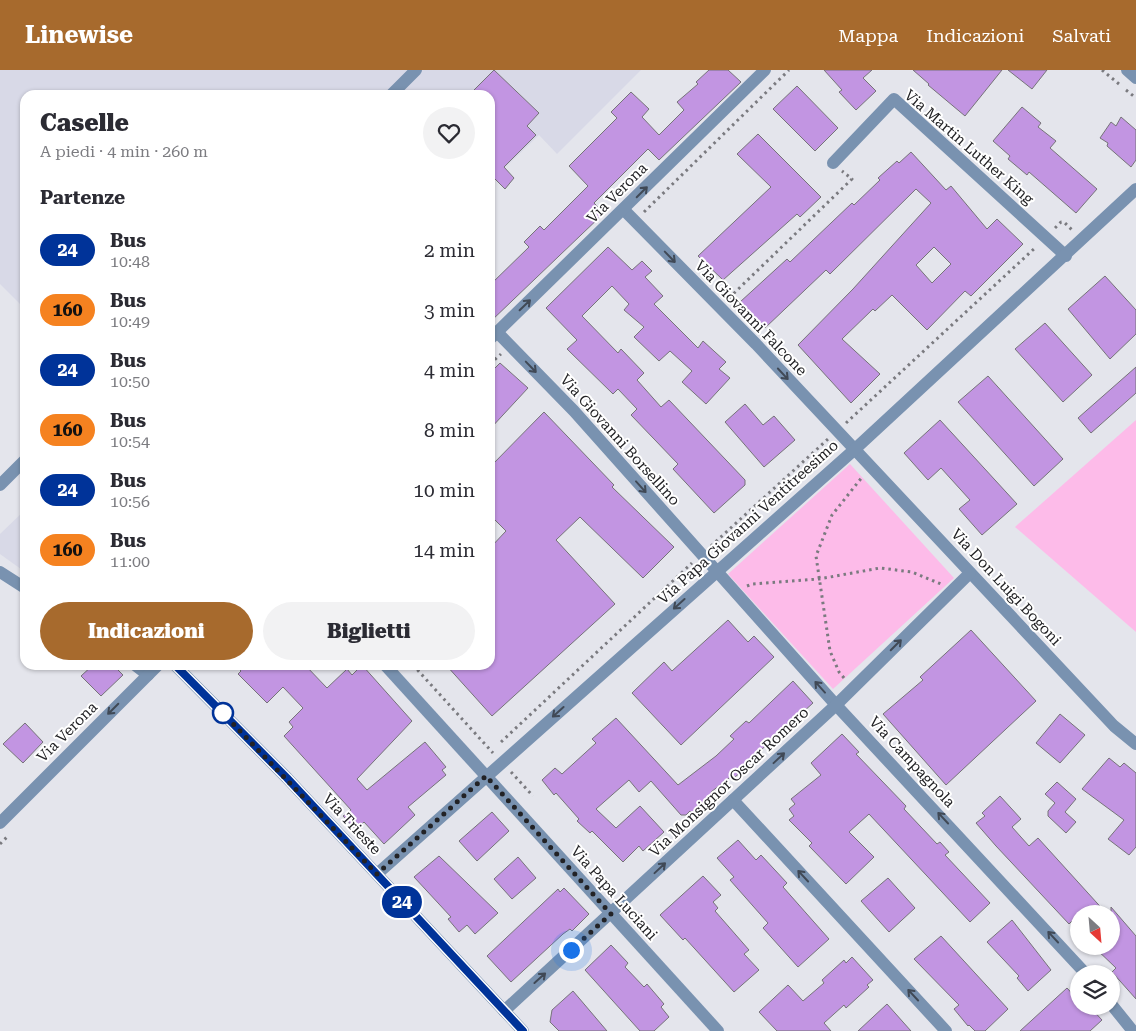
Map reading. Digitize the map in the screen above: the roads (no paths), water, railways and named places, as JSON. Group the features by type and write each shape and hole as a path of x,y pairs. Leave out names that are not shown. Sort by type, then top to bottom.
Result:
{"street":[{"path":"396,90 416,70"},
{"name":"Via Verona","path":"495,334 624,210 765,70"},
{"path":"1127,70 1136,78"},
{"name":"Via Martin Luther King","path":"833,163 894,99 1066,256"},
{"name":"Via Papa Giovanni Ventitreesimo","path":"377,874 854,450 1066,256 1136,189"},
{"name":"Via Giovanni Falcone","path":"624,210 854,450"},
{"name":"Via Giovanni Borsellino","path":"495,336 574,411 716,572"},
{"name":"Via Don Luigi Bogoni","path":"854,450 1114,726 1136,744"},
{"path":"0,485 20,465"},
{"path":"0,572 20,585"},
{"name":"Via Campagnola","path":"716,572 836,705 1078,965"},
{"name":"Via Monsignor Oscar Romero","path":"504,1011 836,705 970,573"},
{"path":"142,670 148,675"},
{"name":"Via Verona","path":"0,823 153,670"},
{"name":"Via Trieste","path":"180,670 287,778 523,1031"},
{"name":"Via Papa Luciani","path":"390,670 718,1031"},
{"path":"733,800 946,1031"},
{"path":"1120,1014 1133,1029"}]}
